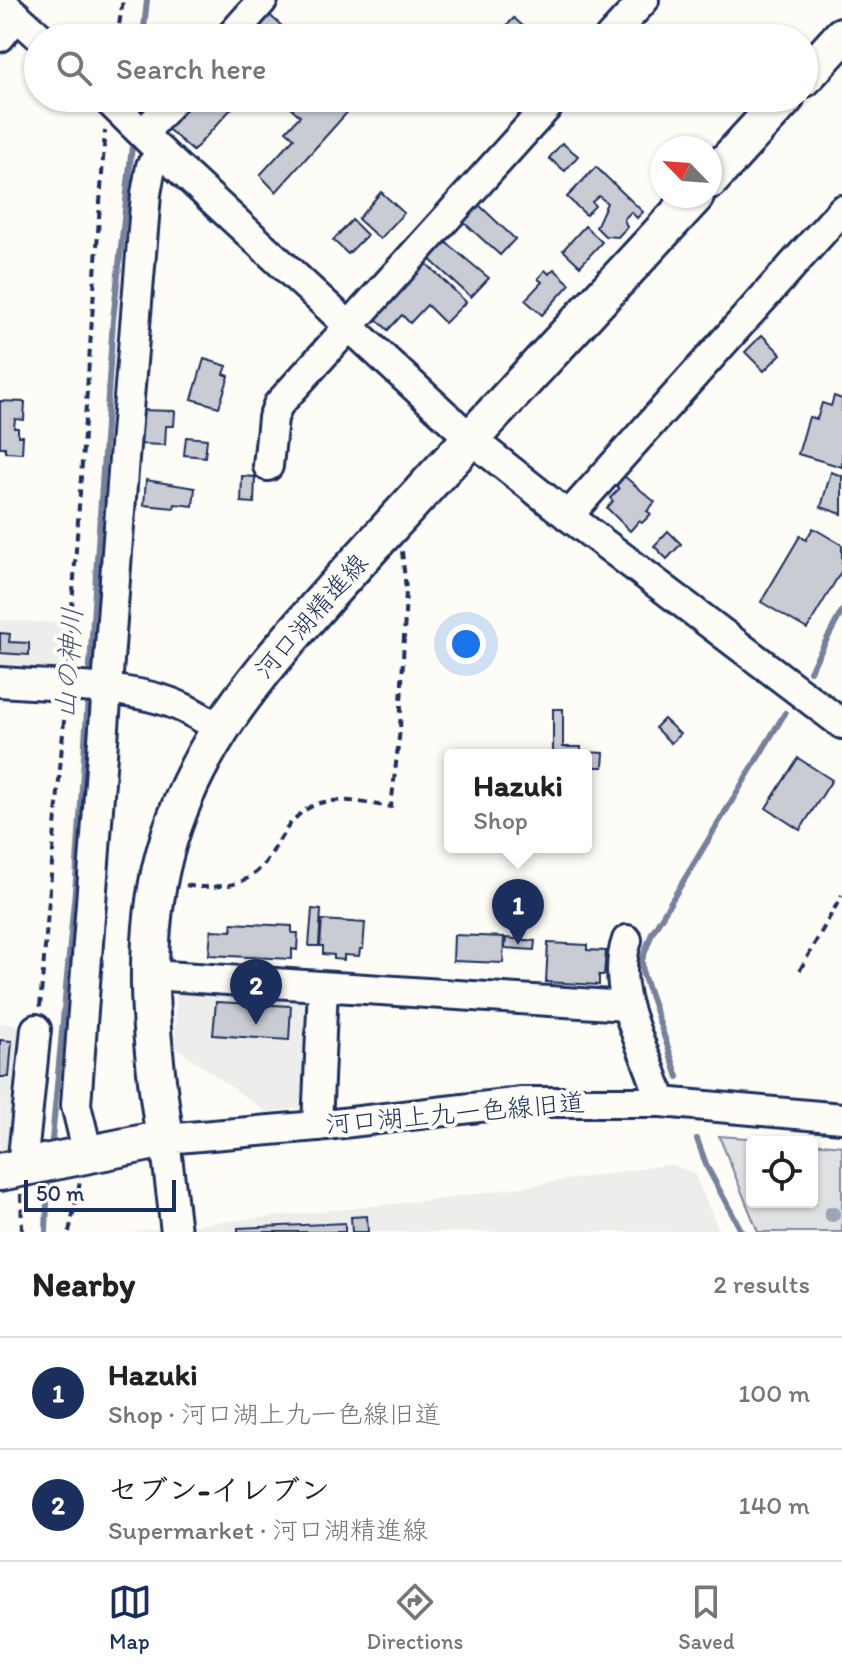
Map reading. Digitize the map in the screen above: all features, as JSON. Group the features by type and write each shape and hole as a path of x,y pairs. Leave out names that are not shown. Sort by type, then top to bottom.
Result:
{"main road":[{"path":"818,63 842,36"},
{"path":"722,167 772,112"},
{"name":"河口湖精進線","path":"165,1139 153,1040 152,925 174,824 219,728 260,673 389,528 684,208"},
{"path":"19,1172 81,1161 165,1139"}],"street":[{"path":"242,24 263,0"},
{"path":"622,24 644,0"},
{"path":"6,18 24,28"},
{"path":"120,112 471,439 842,724"},
{"path":"81,1161 76,1105 87,689 152,143 168,112"},
{"path":"268,466 273,418 278,405 542,112"},
{"path":"568,516 842,210"},
{"path":"0,682 160,699 180,706 219,728"},
{"path":"627,940 621,970 627,1006 661,1102"},
{"path":"151,975 627,1006"},
{"path":"317,1126 323,987"},
{"path":"19,1172 36,1029"},
{"name":"河口湖上九一色線旧道","path":"165,1139 317,1126 522,1102 661,1102 842,1118"},
{"path":"165,1139 176,1230"}],"path":[{"path":"119,24 123,0"},
{"path":"36,1029 87,689 109,112"},
{"path":"161,873 196,887 242,882 262,868 287,828 302,812 319,803 339,801 391,807 400,729 406,590 404,556 389,528"},
{"path":"800,970 842,895"},
{"path":"69,1232 81,1161"},
{"path":"19,1172 22,1232"}],"shaded area":[{"path":"0,620 64,623 60,673 0,670"},
{"path":"176,984 316,991 308,1107 266,1112 175,1047"},
{"path":"0,1023 28,1026 17,1149 0,1153"},
{"path":"719,1136 746,1138 746,1202"},
{"path":"818,1144 842,1146 842,1232 758,1232 748,1208 818,1208"},
{"path":"671,1164 694,1173 720,1232 125,1232 449,1198"}],"building":[{"path":"263,9 280,24 250,24"},
{"path":"171,112 228,112 193,151 161,123"},
{"path":"296,112 347,112 276,192 260,175 294,138 286,131 300,116"},
{"path":"562,143 578,156 565,171 549,158"},
{"path":"596,167 643,212 637,218 631,212 624,219 627,227 618,237 605,236 596,227 607,203 599,196 586,215 567,197"},
{"path":"381,192 404,213 380,239 358,219"},
{"path":"477,203 515,239 500,255 461,220"},
{"path":"352,220 367,235 348,254 333,240"},
{"path":"585,226 602,242 580,266 563,250"},
{"path":"443,240 489,278 471,297 427,257"},
{"path":"426,263 466,302 445,323 427,305 410,323 402,315 388,330 374,317"},
{"path":"554,269 570,284 542,315 525,300 542,282 538,279 545,270 549,274"},
{"path":"762,335 781,354 764,371 745,352"},
{"path":"204,359 227,366 224,374 229,376 219,407 192,399"},
{"path":"834,396 842,399 842,467 798,454 809,417 817,419 822,403 831,406"},
{"path":"0,401 25,402 24,420 15,419 14,428 18,428 18,436 23,436 22,453 5,452 5,447 0,447"},
{"path":"138,410 175,411 174,426 166,426 165,445 137,444"},
{"path":"186,437 207,439 205,457 184,455"},
{"path":"831,472 842,476 842,514 821,507"},
{"path":"242,476 255,477 254,503 241,502"},
{"path":"624,476 655,502 647,511 651,514 630,531 607,508 613,501 610,498 619,489 616,485"},
{"path":"146,480 195,488 193,506 144,505"},
{"path":"813,528 842,545 842,570 807,629 761,602 800,536 806,540"},
{"path":"668,531 681,544 667,559 654,546"},
{"path":"0,633 10,634 9,642 29,643 29,655 0,653"},
{"path":"553,709 563,709 563,747 581,749 553,749"},
{"path":"664,719 680,734 671,743 655,728"},
{"path":"592,752 604,753 603,767 592,767"},
{"path":"798,758 832,780 800,830 766,808"},
{"path":"312,909 321,910 319,946 309,946"},
{"path":"322,920 365,923 363,949 360,949 359,956 344,955 344,960 323,954 323,946 320,946"},
{"path":"232,923 292,926 292,933 298,933 297,950 292,949 292,959 209,955 211,930 232,931"},
{"path":"454,935 504,937 503,963 453,961"},
{"path":"506,938 535,941 534,950 505,948"},
{"path":"548,943 587,945 587,950 606,951 604,975 599,975 599,985 546,982"},
{"path":"216,1002 291,1006 289,1040 213,1035"},
{"path":"0,1040 12,1041 9,1077 0,1077"},
{"path":"367,1216 368,1232 352,1232 351,1217"},
{"path":"345,1223 345,1232 238,1232 238,1228"}],"waterway":[{"name":"山の神川","path":"144,24 147,0"},
{"name":"山の神川","path":"89,680 113,320 133,137"},
{"path":"810,671 842,611"},
{"name":"山の神川","path":"51,1151 76,879 88,696"},
{"path":"678,1077 643,974 642,960 652,933 785,713"},
{"path":"697,1139 707,1167 742,1232"},
{"name":"山の神川","path":"46,1232 48,1174"}],"place":[{"name":"Hazuki","path":"518,945"},
{"name":"セブン-イレブン","path":"256,1025"}]}
